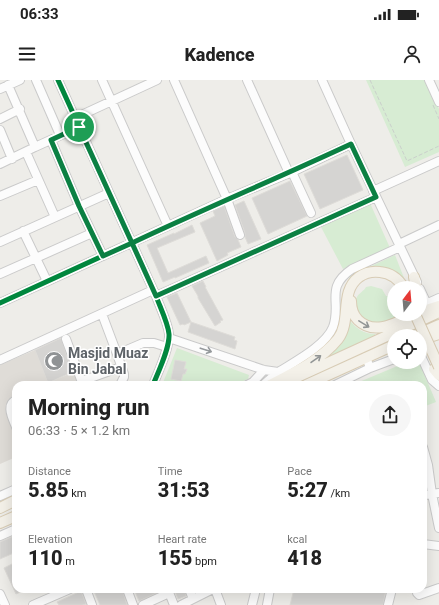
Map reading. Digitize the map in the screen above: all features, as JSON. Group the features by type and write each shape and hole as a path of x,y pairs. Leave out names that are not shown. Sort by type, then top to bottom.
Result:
{"main road":[{"path":"278,381 316,360 342,334 349,292 356,279 368,272 381,272 388,273 399,281"},
{"path":"392,281 386,277 379,276 368,277 357,283 352,292 352,313 361,323 368,327 384,327 398,321"},
{"path":"414,277 415,281"},
{"path":"427,310 439,306"},
{"path":"282,381 285,377 439,312"},
{"path":"418,321 438,370"},
{"path":"427,330 439,325"},
{"path":"427,337 439,334"},
{"path":"315,381 387,348"},
{"path":"427,350 438,370"},
{"path":"366,357 387,353"},
{"path":"0,508 12,502"},
{"path":"0,523 12,518"}],"street":[{"path":"20,80 2,87 20,109 36,147"},
{"path":"36,80 60,135"},
{"path":"58,80 132,243 154,293 168,330 169,338 167,347 154,381"},
{"path":"102,80 168,226"},
{"path":"75,118 157,80"},
{"path":"174,80 227,199 240,236"},
{"path":"247,80 311,213"},
{"path":"322,80 416,281"},
{"path":"429,80 439,102"},
{"path":"0,119 20,109"},
{"path":"0,164 79,127"},
{"path":"0,130 12,159"},
{"path":"51,140 79,206 103,256"},
{"path":"0,303 351,144"},
{"path":"26,152 55,218"},
{"path":"0,360 102,314 154,293 374,194 439,161"},
{"path":"0,196 38,180"},
{"path":"0,242 109,193"},
{"path":"274,381 285,377 300,360 323,341 333,328 336,309 335,294 340,280 345,274 439,225"},
{"path":"24,231 46,281"},
{"path":"0,274 92,233"},
{"path":"427,302 439,298"},
{"path":"102,314 124,377 122,381"},
{"path":"169,338 285,377"},
{"path":"66,339 81,381"},
{"path":"117,354 143,343 154,343 167,347"},
{"path":"366,357 370,368"},
{"path":"345,381 370,368 387,362"},
{"path":"87,381 121,367"},
{"path":"427,369 432,380 439,386"},
{"path":"254,381 264,370"},
{"path":"12,403 10,405 10,411 12,416"},
{"path":"427,462 436,494 439,528"},
{"path":"0,496 12,491"},
{"path":"0,536 12,531"},
{"path":"427,544 439,546"},
{"path":"427,592 439,588"},
{"path":"33,605 61,593"},
{"path":"88,593 92,605"},
{"path":"128,593 133,605"},
{"path":"143,605 164,593"},
{"path":"169,593 174,605"},
{"path":"191,593 193,599"},
{"path":"180,605 208,593"},
{"path":"216,593 221,605"},
{"path":"252,605 255,593"},
{"path":"266,605 269,593"},
{"path":"388,605 391,593"},
{"path":"0,594 5,605"}],"path":[{"path":"370,80 407,161 439,146"}],"shaded area":[{"path":"35,350 47,381 12,381 12,459 0,464 0,365"},
{"path":"74,372 77,381 53,381"}],"green space":[{"path":"366,80 426,80 439,109 439,152 405,167"},
{"path":"370,203 390,248 343,269 321,227"},
{"path":"395,255 405,281 399,281 383,269 347,285 350,276"},
{"path":"371,286 382,289 387,296 387,320 370,324 358,316 355,301 366,287"},
{"path":"349,319 357,328 367,333 375,334 375,337 313,364"},
{"path":"177,348 249,375 248,379 243,381 164,381"},
{"path":"390,369 422,369 436,402 427,405 427,381 362,381"}],"building":[{"path":"347,155 363,190 320,209 304,174"},
{"path":"290,181 307,216 268,234 252,198"},
{"path":"244,201 261,239 248,244 235,205"},
{"path":"224,206 235,237 241,247 227,253 228,255 217,261 200,223 215,216 213,211"},
{"path":"192,225 195,232 157,248 168,273 206,256 209,263 163,282 147,245"},
{"path":"203,281 223,320 215,326 192,286"},
{"path":"177,293 191,322 184,325 180,325 167,297"},
{"path":"191,322 235,337 234,340 237,341 235,349 188,332"},
{"name":"Masjid Muaz Bin Jabal","path":"61,338 72,372 52,381 47,381 35,350"},
{"path":"175,360 186,362 184,369 187,369 185,374 183,374 181,381 171,379"},
{"path":"12,537 12,554 0,559 0,542"},
{"path":"12,564 12,585 4,568"},
{"path":"77,593 82,593 86,604 59,605 57,602"},
{"path":"95,593 123,593 127,605 100,605"},
{"path":"136,593 156,593 139,601"},
{"path":"176,593 185,593 186,596 178,599"},
{"path":"293,593 385,593 383,605 290,605"}],"cycle path":[{"path":"58,80 164,315 169,340 155,381"},
{"path":"0,303 351,144"}],"place":[{"name":"Masjid Muaz Bin Jabal","path":"54,361"}],"route":[{"path":"79,127 51,140 79,206 103,256 132,243 156,296 376,197 351,144 292,172 227,199 132,243 79,127"}]}
